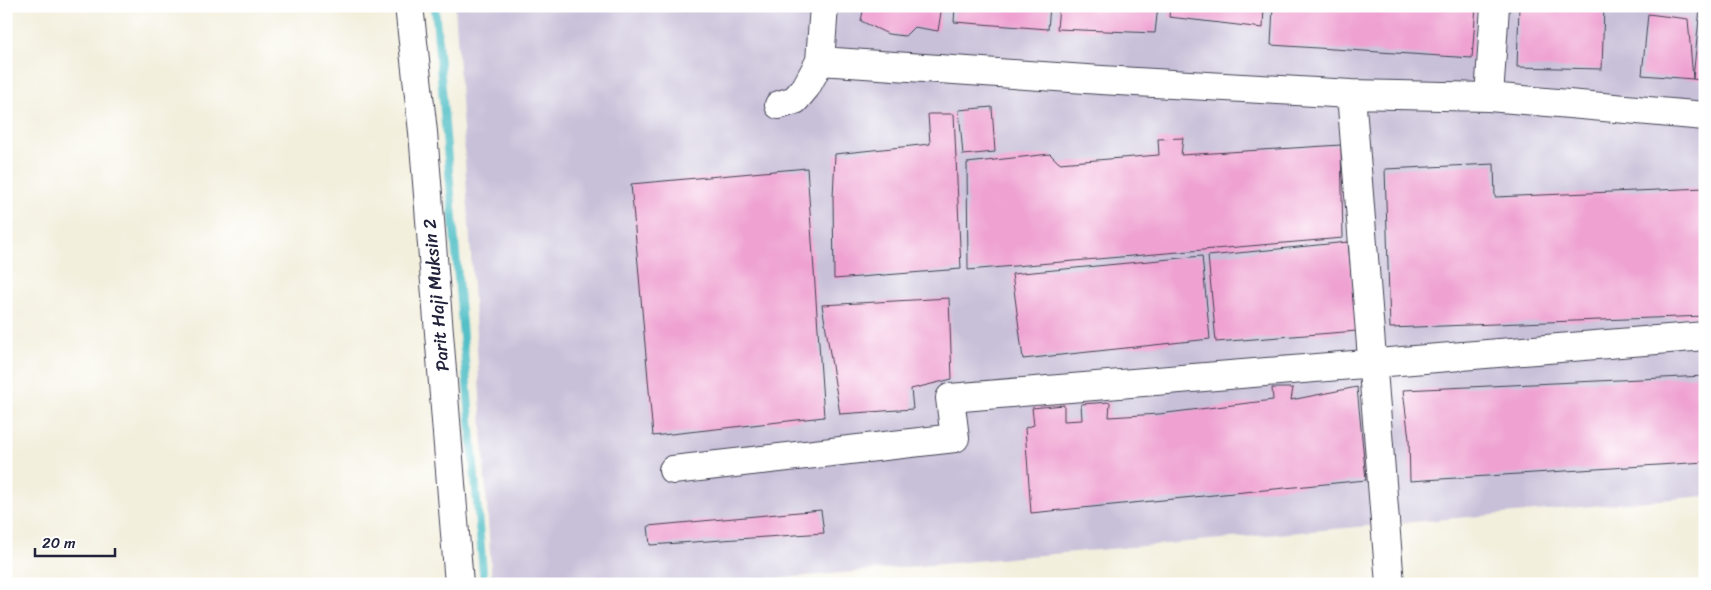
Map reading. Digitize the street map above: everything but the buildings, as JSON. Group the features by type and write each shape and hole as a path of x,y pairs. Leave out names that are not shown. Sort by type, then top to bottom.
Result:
{"street":[{"name":"Parit Haji Muksin 2","path":"409,6 423,132 459,584"},
{"path":"779,105 795,100 806,87 820,61 824,6"},
{"path":"1489,97 1495,6"},
{"path":"820,61 1101,80 1351,94 1489,97 1705,116"},
{"path":"1351,94 1390,584"},
{"path":"673,470 956,438 950,398 1372,365 1705,336"}],"shaded area":[{"path":"455,6 1705,6 1705,496 716,584 492,584"}],"waterway":[{"path":"435,6 484,584"}]}
